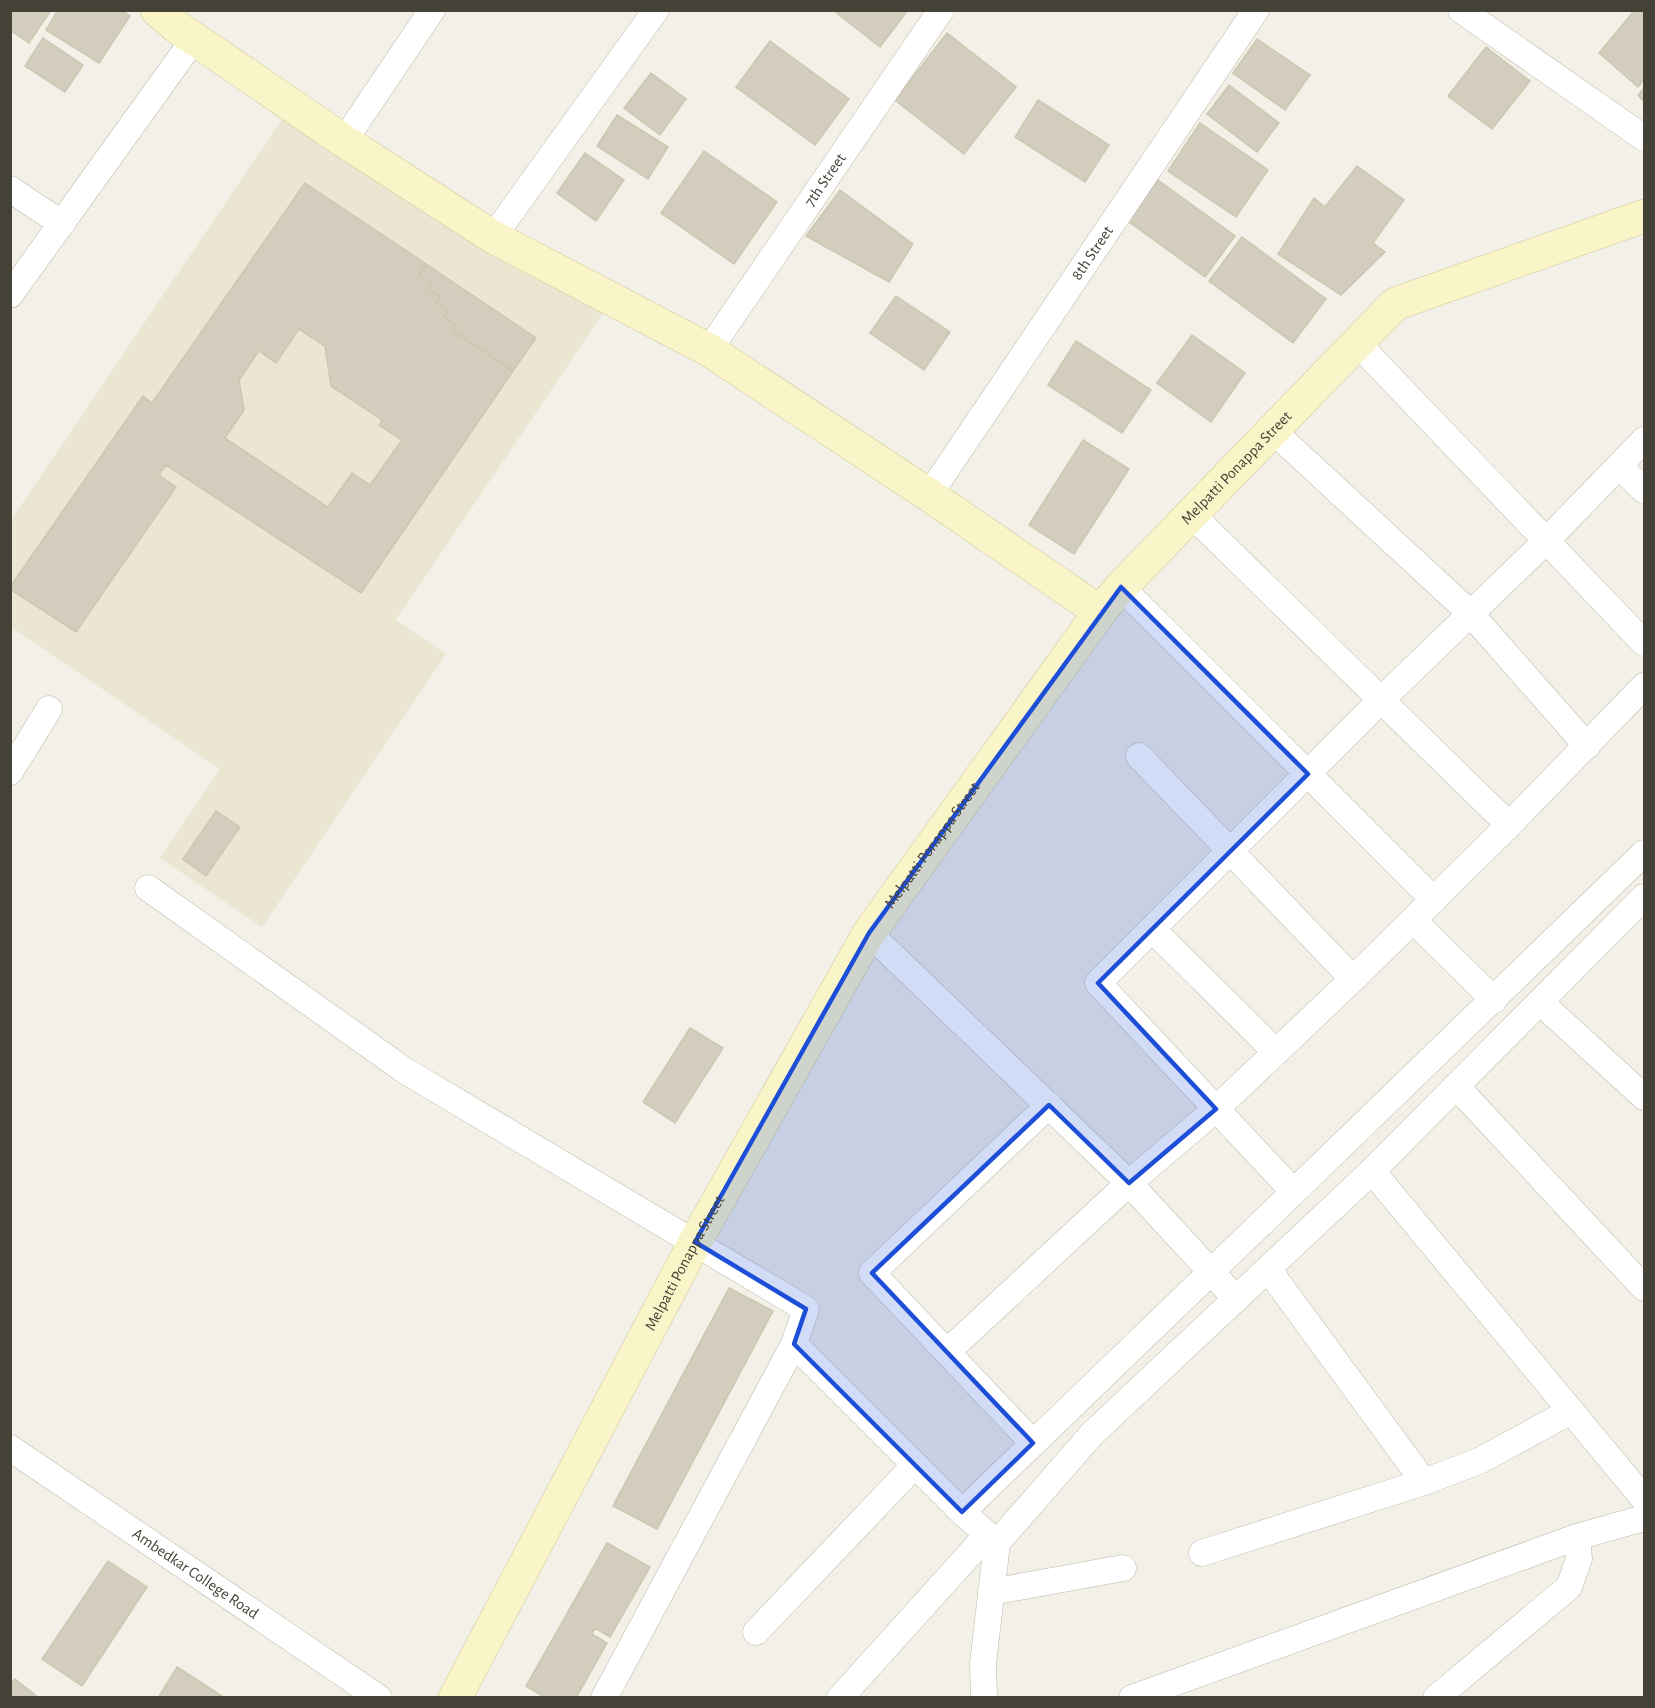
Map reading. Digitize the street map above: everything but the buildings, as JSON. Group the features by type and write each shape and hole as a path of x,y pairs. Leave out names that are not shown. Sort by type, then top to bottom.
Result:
{"main road":[{"path":"179,22 344,141 493,237 709,350 929,495 1100,612"},
{"name":"Melpatti Ponappa Street","path":"455,1698 695,1242 869,933 1100,612 1121,587 1395,304 1644,216"}],"street":[{"path":"344,141 432,10"},
{"path":"493,237 656,10"},
{"name":"7th Street","path":"709,350 941,10"},
{"name":"8th Street","path":"929,495 1256,10"},
{"path":"1461,10 1644,138"},
{"path":"10,295 62,224 179,22"},
{"path":"10,189 62,224"},
{"path":"1357,343 1644,643"},
{"path":"1272,430 1470,613 1587,746"},
{"path":"1293,1191 1098,983 1381,700 1546,541 1644,440"},
{"path":"1619,466 1644,490"},
{"path":"1191,514 1509,825"},
{"path":"1121,587 1434,900"},
{"path":"947,1352 1129,1183 1216,1109 1353,979 1509,825 1644,686"},
{"path":"10,772 49,710"},
{"path":"1139,756 1353,979"},
{"path":"962,1512 1644,853"},
{"path":"148,888 404,1070 806,1309 794,1344 604,1698"},
{"path":"840,1698 1092,1434 1372,1171 1644,897"},
{"path":"1413,920 1494,1000"},
{"path":"1152,929 1276,1052"},
{"path":"869,933 1129,1183 1236,1299"},
{"path":"1540,1002 1644,1097"},
{"path":"1456,1086 1644,1288"},
{"path":"1033,1443 872,1273 1049,1105"},
{"path":"1372,1171 1644,1499"},
{"path":"1269,1269 1424,1482"},
{"path":"794,1344 962,1512 992,1539 991,1592 983,1664 984,1698"},
{"path":"1202,1553 1424,1482 1481,1460 1571,1411"},
{"name":"Ambedkar College Road","path":"10,1448 379,1698"},
{"path":"756,1632 915,1465"},
{"path":"1132,1698 1577,1537 1644,1518"},
{"path":"1436,1698 1569,1587 1580,1559 1577,1537"},
{"path":"991,1592 1123,1568"}],"highlighted area":[{"path":"1121,587 1308,774 1098,983 1216,1109 1129,1183 1049,1105 872,1273 1033,1443 962,1512 794,1344 806,1309 695,1242 869,933"}],"shaded area":[{"path":"289,109 603,313 396,620 446,654 262,927 160,858 220,769 11,627 11,520"}]}
